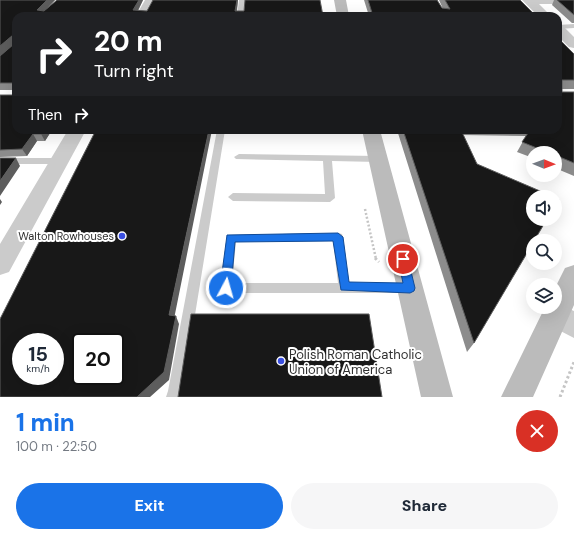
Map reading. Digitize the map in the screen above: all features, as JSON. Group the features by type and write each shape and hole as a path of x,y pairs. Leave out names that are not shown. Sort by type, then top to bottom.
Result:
{"street":[{"path":"144,12 151,0"},
{"path":"340,0 343,12"},
{"path":"529,1 541,12"},
{"path":"562,32 574,44"},
{"path":"0,265 75,134"},
{"path":"372,134 437,397"},
{"path":"517,397 565,320 574,276"}],"lane":[{"path":"240,12 242,0"},
{"path":"529,1 574,2"},
{"path":"562,28 574,26"},
{"path":"173,397 220,134"},
{"path":"239,157 378,159"},
{"path":"233,197 330,198 327,158"},
{"path":"0,161 59,161"},
{"path":"344,287 338,237 231,238 226,288 410,288"}],"path":[{"path":"560,397 574,362"}],"building":[{"path":"0,0 47,0 37,10 44,11 57,0 139,0 133,10 147,11 153,0 237,0 235,11 244,11 245,0 320,0 322,12 12,12 12,36 0,46"},
{"path":"368,0 437,0 442,8 450,9 445,0 520,0 532,12 372,12"},
{"path":"557,0 574,0 574,15"},
{"path":"562,42 574,54 574,80 562,80"},
{"path":"12,46 12,83 0,83 0,56"},
{"path":"562,92 574,92 574,163 562,158 562,146 532,146 522,142 527,134 562,134"},
{"path":"0,95 12,95 12,134 33,134 22,149 0,150"},
{"name":"Walton Rowhouses","path":"94,134 208,134 169,315 176,316 164,372 137,397 0,397 0,319"},
{"path":"404,134 463,134 477,164 538,190 526,190 526,226 543,226 538,234 526,234 526,255 474,343"},
{"path":"0,158 16,158 0,181"},
{"name":"Polish Roman Catholic Union of America","path":"191,314 369,314 382,397 178,397"}],"place":[{"name":"Walton Rowhouses","path":"122,236"},
{"name":"Polish Roman Catholic Union of America","path":"281,361"}],"route":[{"path":"226,288 231,238 338,237 344,287 410,288 403,259"}]}
